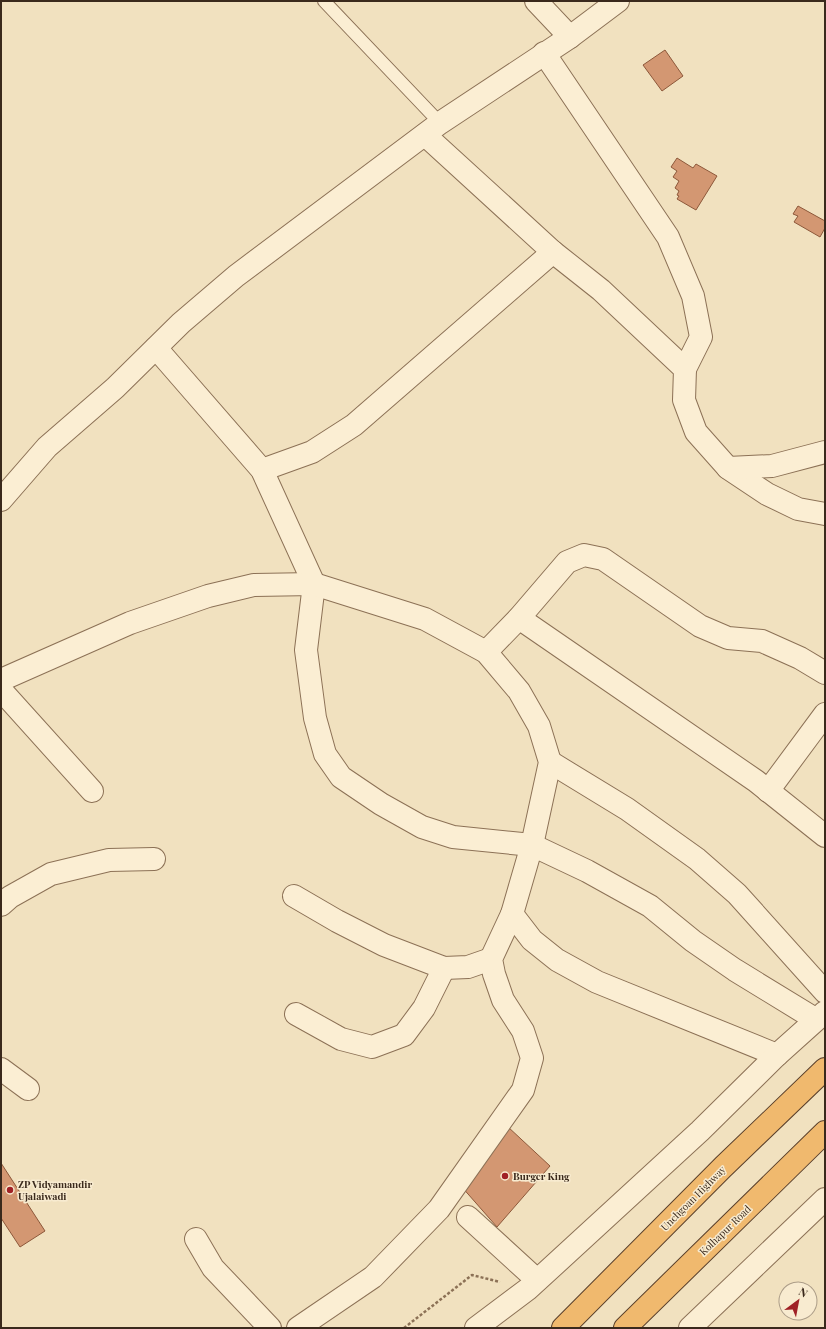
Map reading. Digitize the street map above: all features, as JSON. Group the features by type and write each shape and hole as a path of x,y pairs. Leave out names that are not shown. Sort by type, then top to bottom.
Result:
{"highway":[{"name":"Unchgoan Highway","path":"563,1328 723,1167 825,1069"},
{"name":"Kolhapur Road","path":"625,1328 825,1132"}],"street":[{"path":"536,1 570,37"},
{"path":"1,500 47,447 115,388 181,323 236,276 433,129 544,53 570,37 618,1"},
{"path":"544,53 668,237 693,296 701,337 685,369 684,400 696,432 728,468 767,494 798,509 825,514"},
{"path":"433,129 553,252 601,290 685,369"},
{"path":"262,470 312,452 354,426 553,252"},
{"path":"156,348 262,470 314,584 306,650 315,718 324,754 341,777 381,804 422,827 453,837 532,845 587,871 650,906 693,941 734,970 820,1016 700,1131 533,1285 476,1328"},
{"path":"728,468 772,466 825,452"},
{"path":"486,652 519,618 567,562 584,555 603,560 700,626 728,638 762,641 800,658 825,673"},
{"path":"1,680 130,623 208,596 254,585 314,584 425,619 486,652 519,691 539,726 550,762 532,845 512,914 491,959 494,974 503,1000 523,1031 532,1058 524,1090 439,1209 373,1277 298,1328"},
{"path":"519,618 768,791 825,836"},
{"path":"1,690 92,791"},
{"path":"768,791 825,714"},
{"path":"550,762 627,809 697,859 737,894 825,992"},
{"path":"1,905 10,897 51,874 109,860 154,858"},
{"path":"294,896 337,922 384,945 444,968 468,967 491,959"},
{"path":"512,914 532,940 557,960 597,982 777,1056"},
{"path":"296,1014 341,1039 372,1047 404,1035 424,1008 444,968"},
{"path":"1,1069 28,1089"},
{"path":"690,1328 821,1204"},
{"path":"468,1217 533,1285"},
{"path":"196,1239 212,1268 270,1328"}],"lane":[{"path":"324,1 433,129"}],"path":[{"path":"404,1328 472,1275 533,1285"}],"building":[{"path":"665,50 683,76 662,91 643,65"},
{"path":"677,158 693,168 696,164 717,176 696,210 677,199 679,196 677,195 679,191 675,188 679,181 673,177 677,171 671,167"},
{"path":"798,206 825,221 825,228 820,237 794,222 798,216 793,214"},
{"name":"Burger King","path":"507,1126 550,1166 497,1227 461,1186"},
{"name":"ZP Vidyamandir Ujalaiwadi","path":"1,1163 45,1231 20,1247 1,1218"}],"place":[{"name":"Burger King","path":"505,1176"},
{"name":"ZP Vidyamandir Ujalaiwadi","path":"10,1190"}]}
